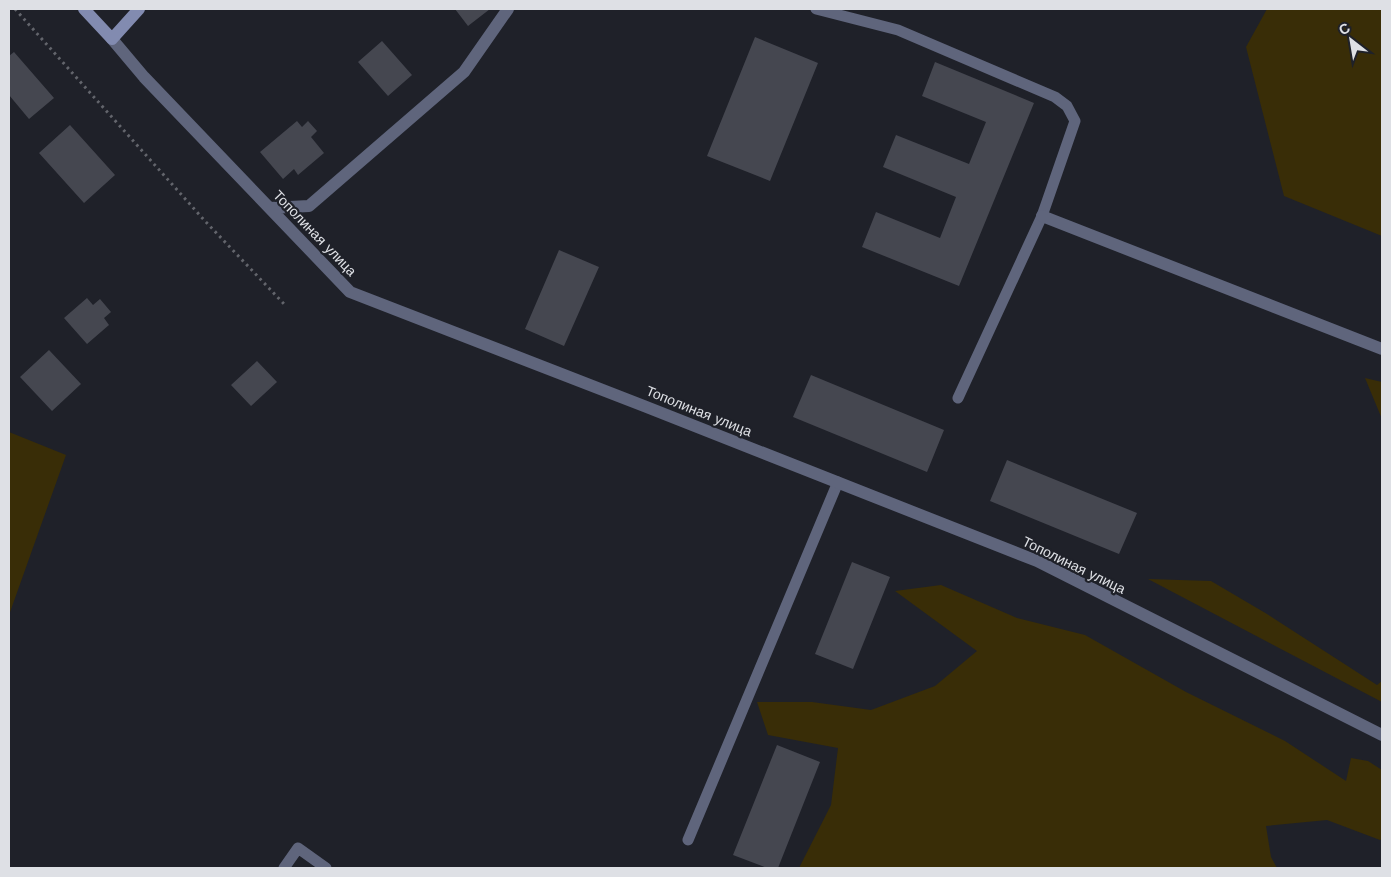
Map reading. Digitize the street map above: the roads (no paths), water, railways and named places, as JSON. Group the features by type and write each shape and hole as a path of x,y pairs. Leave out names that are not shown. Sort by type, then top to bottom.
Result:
{"street":[{"name":"Тополиная улица","path":"84,9 144,76 350,292 1037,561 1382,735"},
{"path":"112,39 139,9"},
{"path":"270,208 309,206 464,72 508,9"},
{"path":"1042,216 1382,349"}],"lane":[{"path":"816,9 898,30 1054,97 1067,106 1075,121 1042,216 958,398"},
{"path":"688,840 838,482"},
{"path":"284,868 298,848 326,868"}]}
